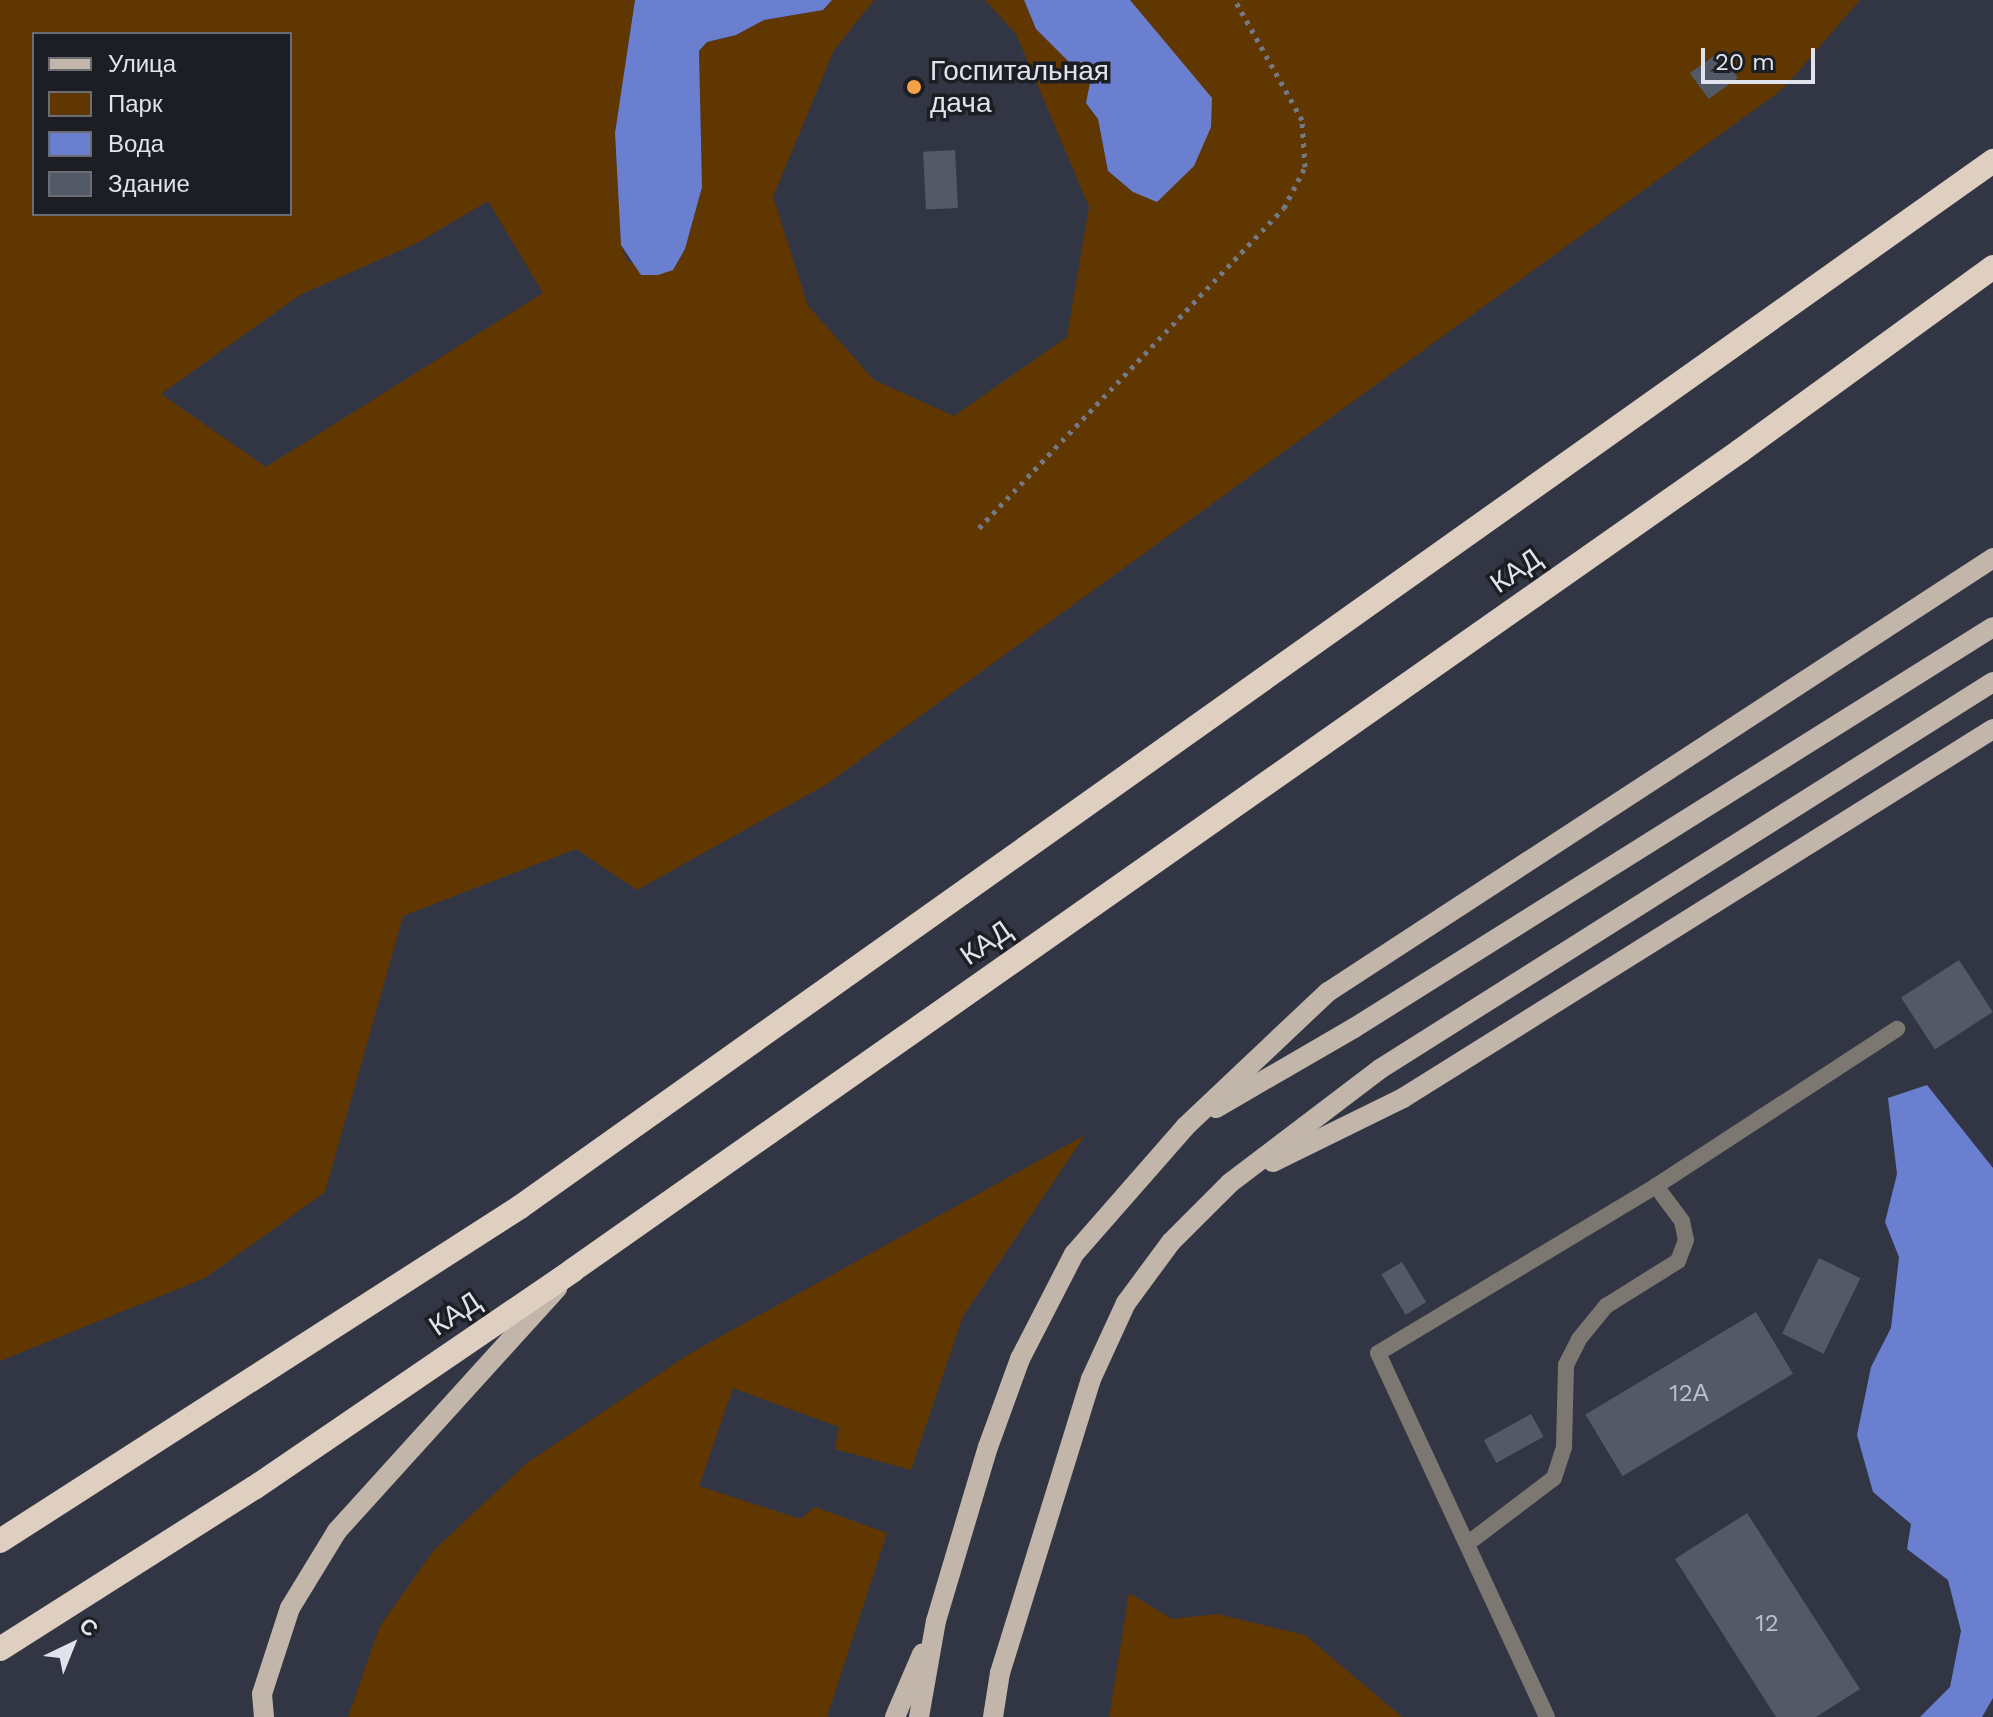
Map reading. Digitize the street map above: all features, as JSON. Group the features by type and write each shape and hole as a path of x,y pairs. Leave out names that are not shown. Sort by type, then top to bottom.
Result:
{"highway":[{"name":"КАД","path":"0,1541 520,1207 1993,161"},
{"name":"КАД","path":"0,1649 229,1505 573,1270 1740,451 1993,267"}],"main road":[{"path":"895,1717 936,1621 988,1447 1027,1346 1074,1254 1185,1127 1328,992 1993,558"},
{"path":"1185,1127 1354,1028 1993,627"},
{"path":"993,1717 1000,1673 1091,1379 1126,1303 1171,1242 1230,1183 1380,1069 1993,682"},
{"path":"1230,1183 1403,1098 1993,729"},
{"path":"264,1717 262,1694 290,1608 337,1531 573,1270"},
{"path":"919,1717 936,1621"}],"lane":[{"path":"1547,1717 1378,1353 1656,1186 1897,1029"},
{"path":"1467,1544 1554,1478 1564,1447 1566,1365 1579,1339 1606,1306 1678,1261 1686,1240 1682,1221 1656,1186"}],"path":[{"path":"979,528 1284,208 1305,167 1302,120 1235,0"}],"green space":[{"path":"0,0 635,0 615,133 621,245 628,262 673,270 685,249 702,187 699,51 707,42 736,35 764,20 823,10 832,0 874,0 834,50 773,197 808,306 874,380 954,416 1067,337 1089,207 1016,34 985,0 1024,0 1036,29 1084,73 1090,83 1086,103 1098,119 1108,172 1146,25 1130,0 1860,0 1784,88 827,784 637,890 576,849 403,916 325,1192 205,1278 0,1361","holes":["488,201 543,293 266,467 161,394 300,295 419,242"]},
{"path":"1085,1135 963,1316 911,1470 835,1449 839,1427 733,1388 699,1486 800,1519 815,1507 887,1533 827,1717 348,1717 380,1626 434,1550 527,1463 689,1354"},
{"path":"1129,1593 1172,1619 1217,1614 1305,1635 1402,1717 1109,1717"}],"water":[{"path":"635,0 832,0 823,10 764,20 736,35 707,42 699,51 702,187 685,249 673,270 658,275 641,275 621,245 615,133"},
{"path":"1024,0 1130,0 1212,98 1211,127 1194,166 1157,202 1133,192 1108,171 1098,119 1086,103 1090,83 1036,29"},
{"path":"1927,1085 1993,1168 1993,1698 1982,1717 1920,1717 1950,1687 1961,1631 1948,1580 1907,1549 1911,1524 1873,1492 1857,1435 1871,1367 1891,1328 1899,1257 1885,1222 1897,1174 1888,1098"}],"building":[{"path":"1719,52 1738,78 1709,99 1690,73"},
{"path":"955,150 958,208 926,210 923,152"},
{"path":"1959,960 1993,1012 1935,1050 1901,998"},
{"path":"1819,1258 1860,1278 1824,1354 1782,1333"},
{"path":"1402,1262 1426,1302 1406,1315 1381,1274"},
{"path":"1756,1312 1793,1374 1623,1476 1585,1414"},
{"path":"1531,1414 1544,1437 1496,1463 1484,1440"},
{"path":"1747,1513 1860,1689 1816,1717 1776,1717 1675,1559"}],"place":[{"name":"Госпитальная дача","path":"914,87"}]}
